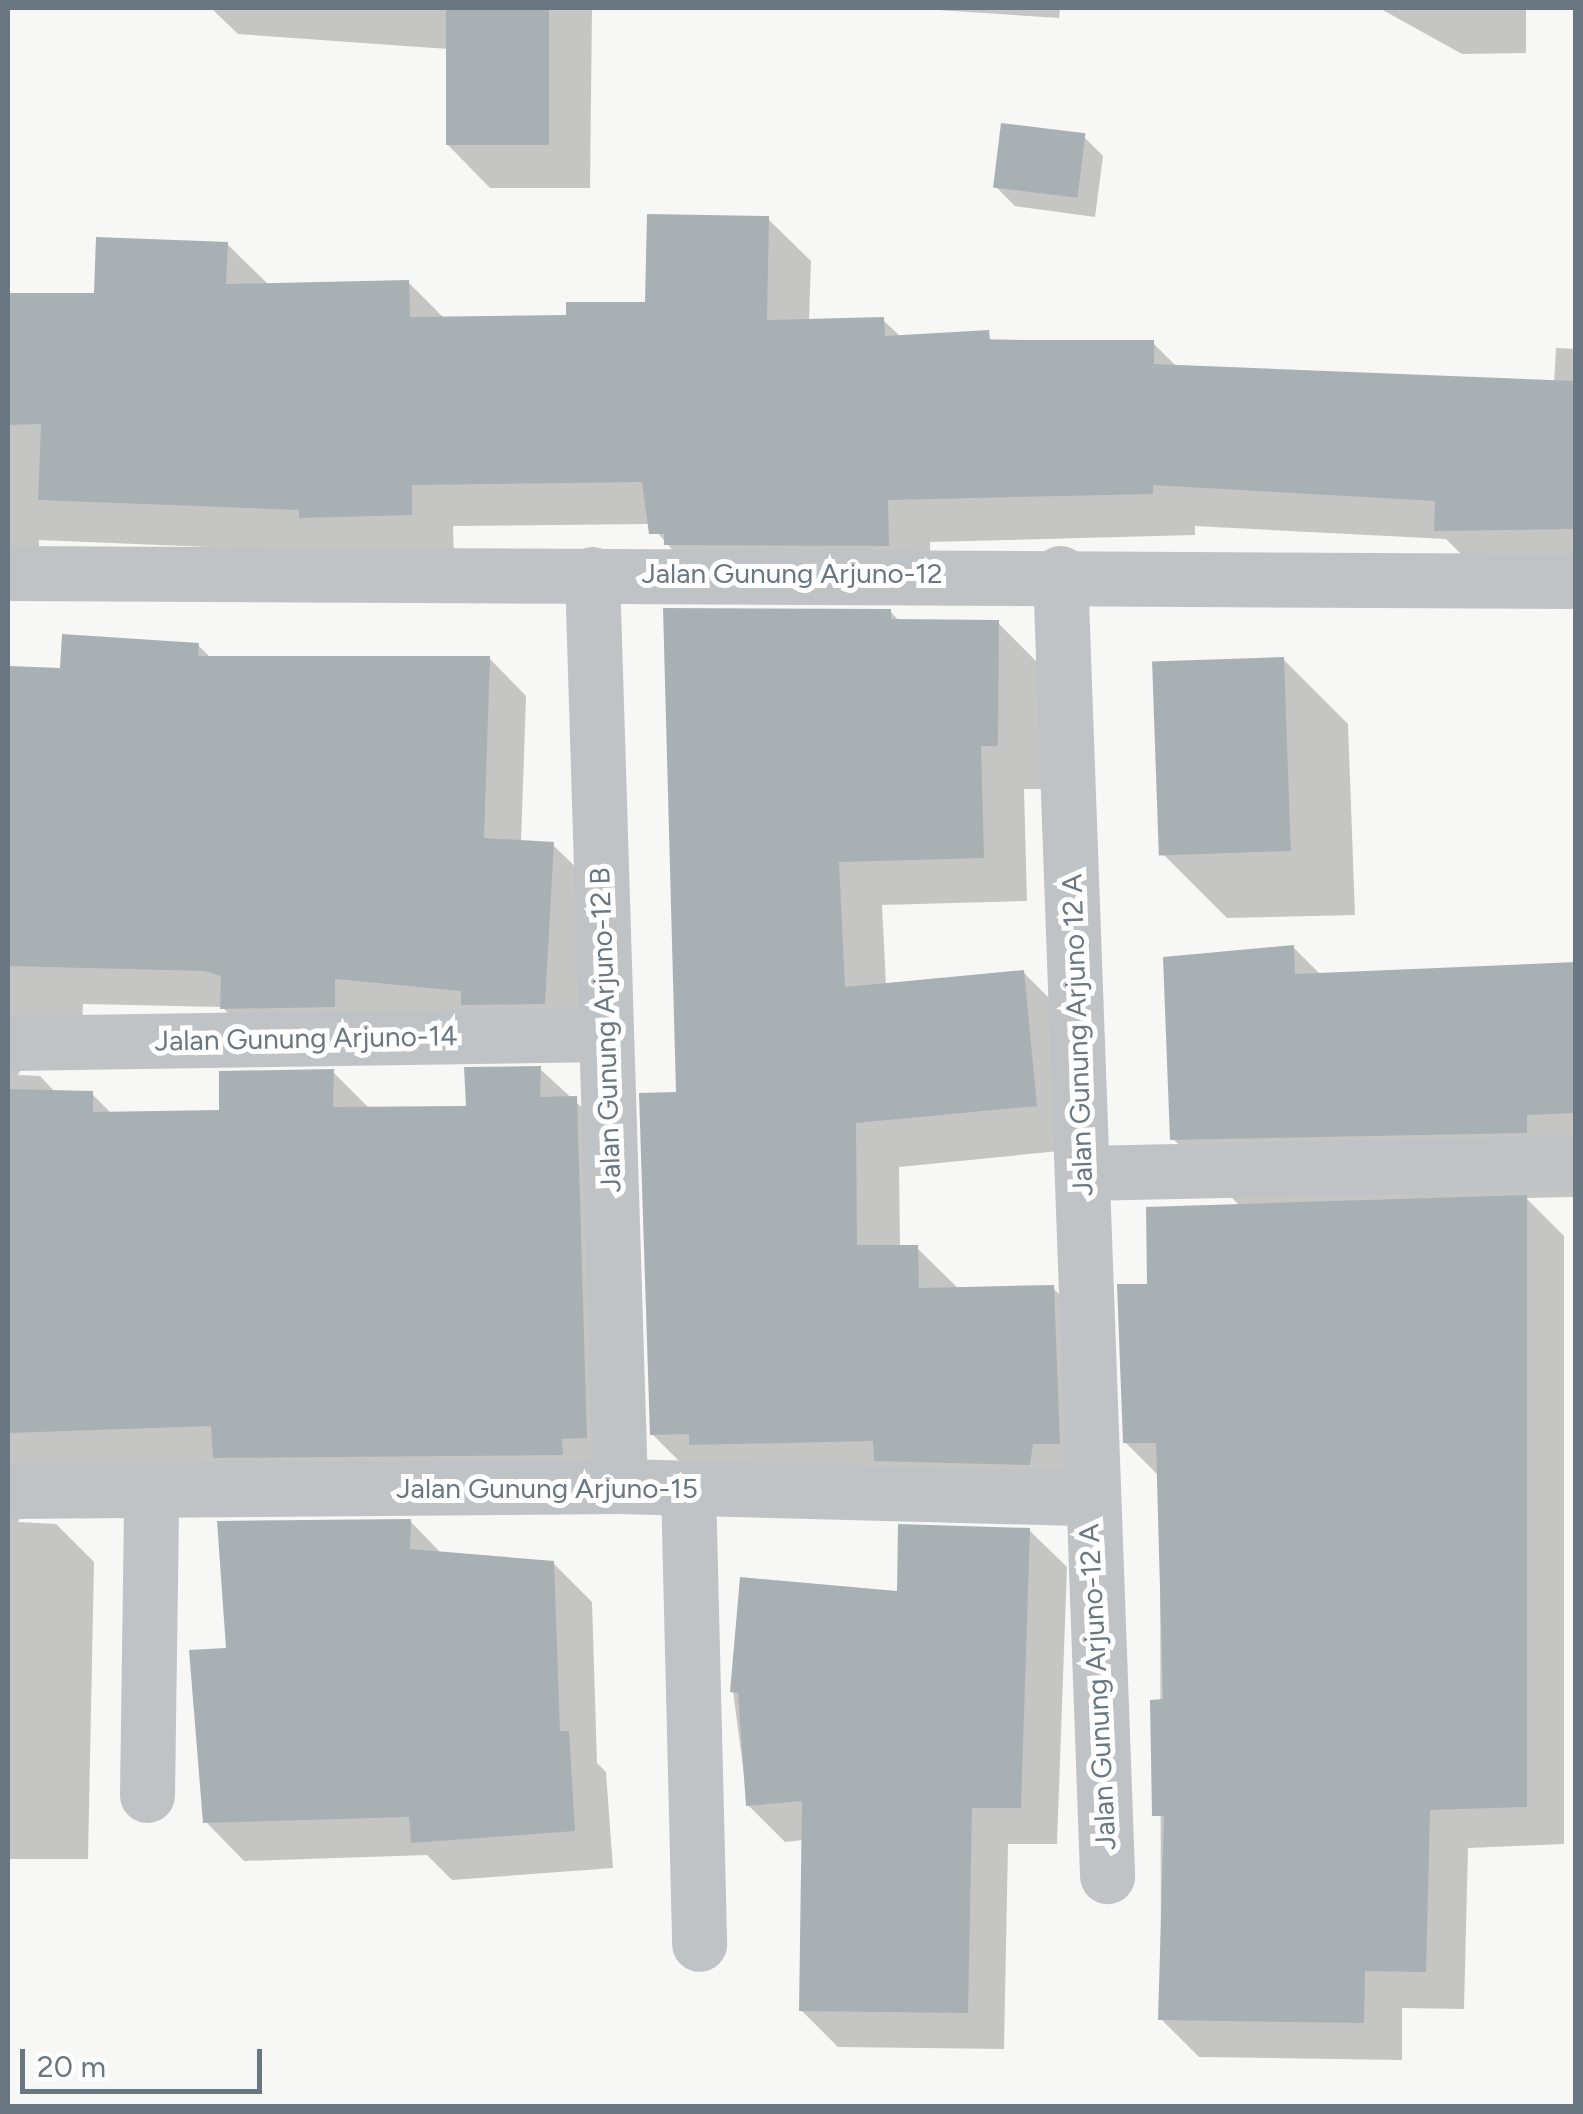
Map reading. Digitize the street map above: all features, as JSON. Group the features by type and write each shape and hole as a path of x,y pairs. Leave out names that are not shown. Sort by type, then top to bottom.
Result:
{"street":[{"name":"Jalan Gunung Arjuno-12","path":"8,573 1060,573 1576,581"},
{"name":"Jalan Gunung Arjuno 12 A","path":"1060,573 1083,1173 1087,1498"},
{"name":"Jalan Gunung Arjuno-12 B","path":"592,574 620,1486"},
{"name":"Jalan Gunung Arjuno-14","path":"8,1042 604,1034"},
{"path":"1083,1173 1576,1163"},
{"name":"Jalan Gunung Arjuno-15","path":"8,1491 620,1486 1087,1498"},
{"path":"688,1487 699,1944"},
{"path":"147,1795 151,1490"},
{"name":"Jalan Gunung Arjuno-12 A","path":"1087,1498 1108,1876"}],"building":[{"path":"446,8 549,8 549,145 446,145"},
{"path":"1001,123 1085,133 1077,198 993,188"},
{"path":"647,214 769,216 767,320 884,317 885,336 989,330 990,340 1154,340 1154,364 1576,381 1576,529 1434,531 1435,501 1153,485 1153,494 888,500 889,546 664,545 664,534 649,534 642,482 412,485 412,515 299,518 299,510 38,500 41,424 8,425 8,293 94,293 96,237 228,242 226,284 409,280 410,317 566,315 566,302 645,302"},
{"path":"663,608 891,609 891,619 999,620 998,746 981,746 984,858 839,862 845,987 1024,970 1037,1106 856,1123 857,1245 918,1245 919,1288 1054,1285 1060,1444 1033,1444 1030,1465 874,1461 873,1441 689,1445 689,1434 650,1435 639,1093 676,1092"},
{"path":"62,634 199,643 198,656 490,656 484,838 554,842 545,1004 461,1005 461,991 335,979 335,1007 220,1009 221,976 205,971 8,966 8,666 60,668"},
{"path":"1284,657 1291,851 1159,855 1152,662"},
{"path":"1294,945 1295,974 1576,962 1576,1113 1527,1115 1527,1133 1170,1140 1163,957"},
{"path":"541,1066 540,1097 577,1096 587,1438 562,1439 563,1455 213,1458 211,1426 8,1433 8,1089 93,1091 93,1112 219,1110 219,1071 334,1069 333,1107 466,1106 464,1067"},
{"path":"1527,1195 1527,1807 1430,1810 1426,1972 1365,1971 1364,2023 1158,2020 1164,1816 1152,1816 1150,1700 1163,1699 1156,1443 1123,1443 1117,1284 1147,1284 1146,1207"},
{"path":"411,1519 410,1549 554,1561 560,1731 569,1731 575,1831 411,1843 409,1817 203,1823 189,1650 226,1648 217,1521"},
{"path":"898,1524 1030,1528 1021,1808 972,1808 968,2013 799,2011 802,1801 746,1806 738,1693 730,1692 740,1577 897,1591"}]}
